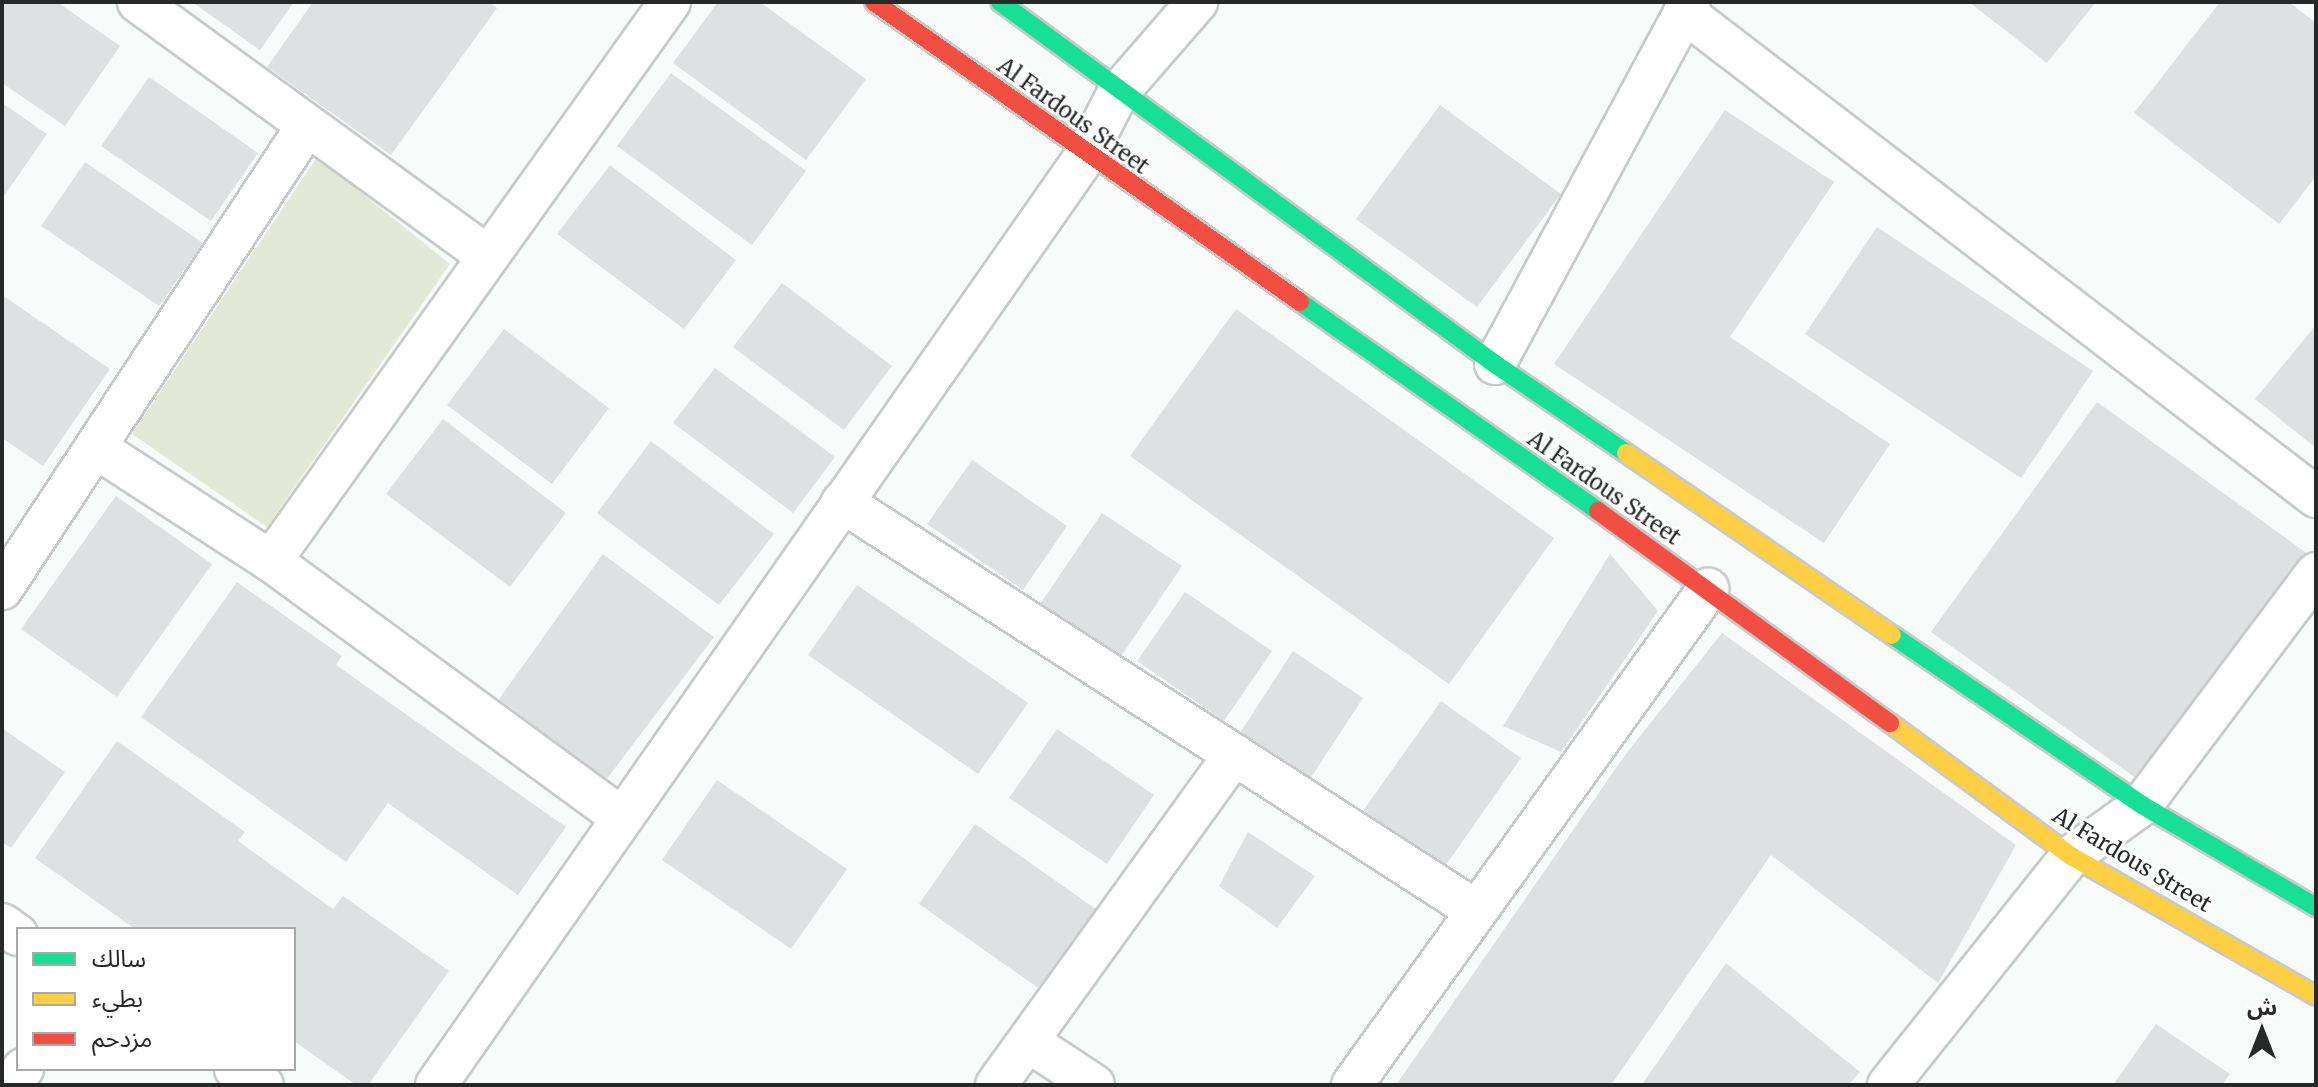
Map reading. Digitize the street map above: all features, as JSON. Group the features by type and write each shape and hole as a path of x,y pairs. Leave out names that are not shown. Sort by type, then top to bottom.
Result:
{"main road":[{"name":"Al Fardous Street","path":"874,2 1086,155 1708,589 2071,856 2316,996"},
{"name":"Al Fardous Street","path":"1000,2 1118,93 1495,364 2142,805 2316,907"}],"street":[{"path":"138,2 486,255"},
{"path":"271,561 486,255 670,2"},
{"path":"436,1085 1086,155 1118,93 1197,2"},
{"path":"1495,364 1687,7 2316,497"},
{"path":"2,589 307,126"},
{"path":"96,448 271,561 622,818"},
{"path":"842,502 1477,911"},
{"path":"1888,1085 2071,856 2142,805 2316,573"},
{"path":"1352,1085 1708,589"},
{"path":"996,1085 1234,755"},
{"path":"1029,1042 1094,1085"},
{"path":"238,1071 263,1085"}],"green space":[{"path":"317,157 450,264 267,527 132,434"}],"building":[{"path":"2,2 57,2 120,46 65,126 2,83"},
{"path":"192,2 294,2 260,50"},
{"path":"313,2 489,2 497,8 391,155 267,67"},
{"path":"718,2 760,2 866,79 806,160 673,63"},
{"path":"1969,2 2096,2 2047,63"},
{"path":"2220,2 2289,2 2316,23 2316,176 2279,224 2134,113"},
{"path":"671,73 806,171 752,245 617,146"},
{"path":"149,77 258,153 211,221 101,146"},
{"path":"2,103 47,134 2,199"},
{"path":"1440,105 1561,194 1477,307 1356,219"},
{"path":"1725,110 1834,182 1730,337 1890,444 1824,543 1554,364"},
{"path":"85,162 203,243 159,306 41,226"},
{"path":"610,165 736,260 684,329 557,234"},
{"path":"1877,227 2093,371 2021,478 1805,334"},
{"path":"782,283 892,366 844,430 733,347"},
{"path":"2,295 110,369 43,466 2,438"},
{"path":"1236,309 1554,538 1449,684 1130,456"},
{"path":"2316,325 2316,448 2255,399"},
{"path":"504,329 609,408 552,484 447,405"},
{"path":"715,368 835,457 793,513 673,423"},
{"path":"2097,402 2308,554 2143,783 1931,632"},
{"path":"443,419 566,513 510,587 386,494"},
{"path":"651,441 774,534 719,605 597,513"},
{"path":"972,460 1067,526 1023,590 927,524"},
{"path":"116,496 212,564 117,697 21,629"},
{"path":"1102,513 1182,566 1118,661 1038,607"},
{"path":"603,554 714,637 606,780 499,699"},
{"path":"1610,554 1658,611 1561,752 1503,726"},
{"path":"237,582 342,656 336,665 566,827 518,895 388,803 346,862 141,717"},
{"path":"857,585 1028,703 978,774 808,655"},
{"path":"1185,592 1272,651 1224,721 1137,661"},
{"path":"1722,633 2016,845 1938,983 1771,855 1611,1085 1396,1085 1625,755"},
{"path":"1293,651 1363,698 1306,785 1236,739"},
{"path":"1441,701 1521,758 1441,872 1360,815"},
{"path":"2,728 65,772 11,848 2,842"},
{"path":"1057,729 1154,795 1107,864 1009,798"},
{"path":"117,741 245,832 238,841 333,909 343,896 449,971 368,1085 356,1085 296,1042 296,927 132,927 35,858"},
{"path":"717,780 847,869 791,949 662,860"},
{"path":"975,824 1100,912 1044,992 919,904"},
{"path":"1248,832 1315,876 1277,928 1219,886"},
{"path":"1726,963 1860,1072 1848,1085 1643,1083"},
{"path":"2156,1024 2230,1074 2222,1085 2113,1085"}],"traffic: fast":[{"path":"1000,2 1495,364 1626,453"},
{"path":"1300,302 1598,511"},
{"path":"1892,635 2142,805 2316,907"}],"traffic: slow":[{"path":"1626,453 1892,635"},
{"path":"1890,723 2071,856 2316,996"}],"traffic: jam":[{"path":"874,2 1300,302"},
{"path":"1598,511 1890,723"}]}
